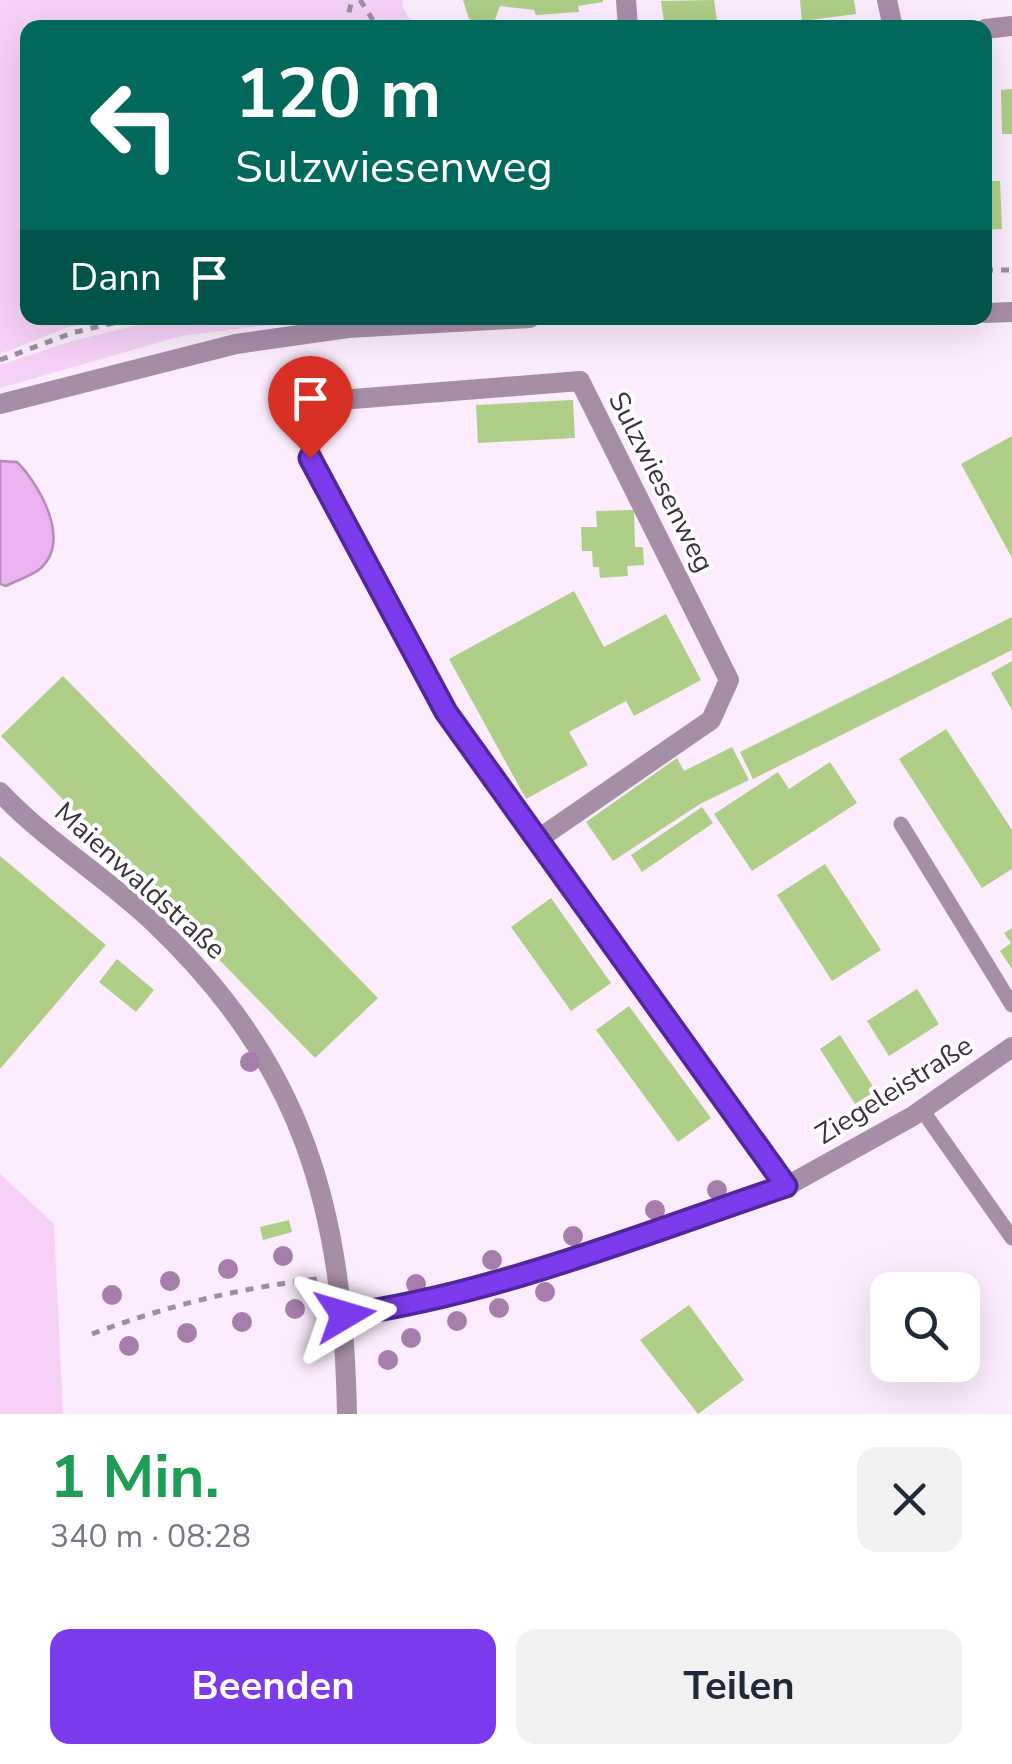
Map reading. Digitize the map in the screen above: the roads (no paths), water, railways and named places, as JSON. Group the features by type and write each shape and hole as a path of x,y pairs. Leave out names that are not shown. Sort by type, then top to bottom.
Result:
{"street":[{"path":"0,404 236,344 348,328 403,325"},
{"name":"Sulzwiesenweg","path":"537,840 711,720 729,680 580,382 340,400 312,422 310,458 446,712 537,840 786,1186"},
{"name":"Maienwaldstraße","path":"0,792 149,918 210,978 254,1038 284,1090 321,1188 340,1276 345,1315 347,1414"},
{"name":"Ziegeleistraße","path":"345,1315 396,1308 570,1258 786,1186 922,1110 1012,1047"}],"lane":[{"path":"901,824 1012,1006"},
{"path":"922,1110 1012,1238"}]}
